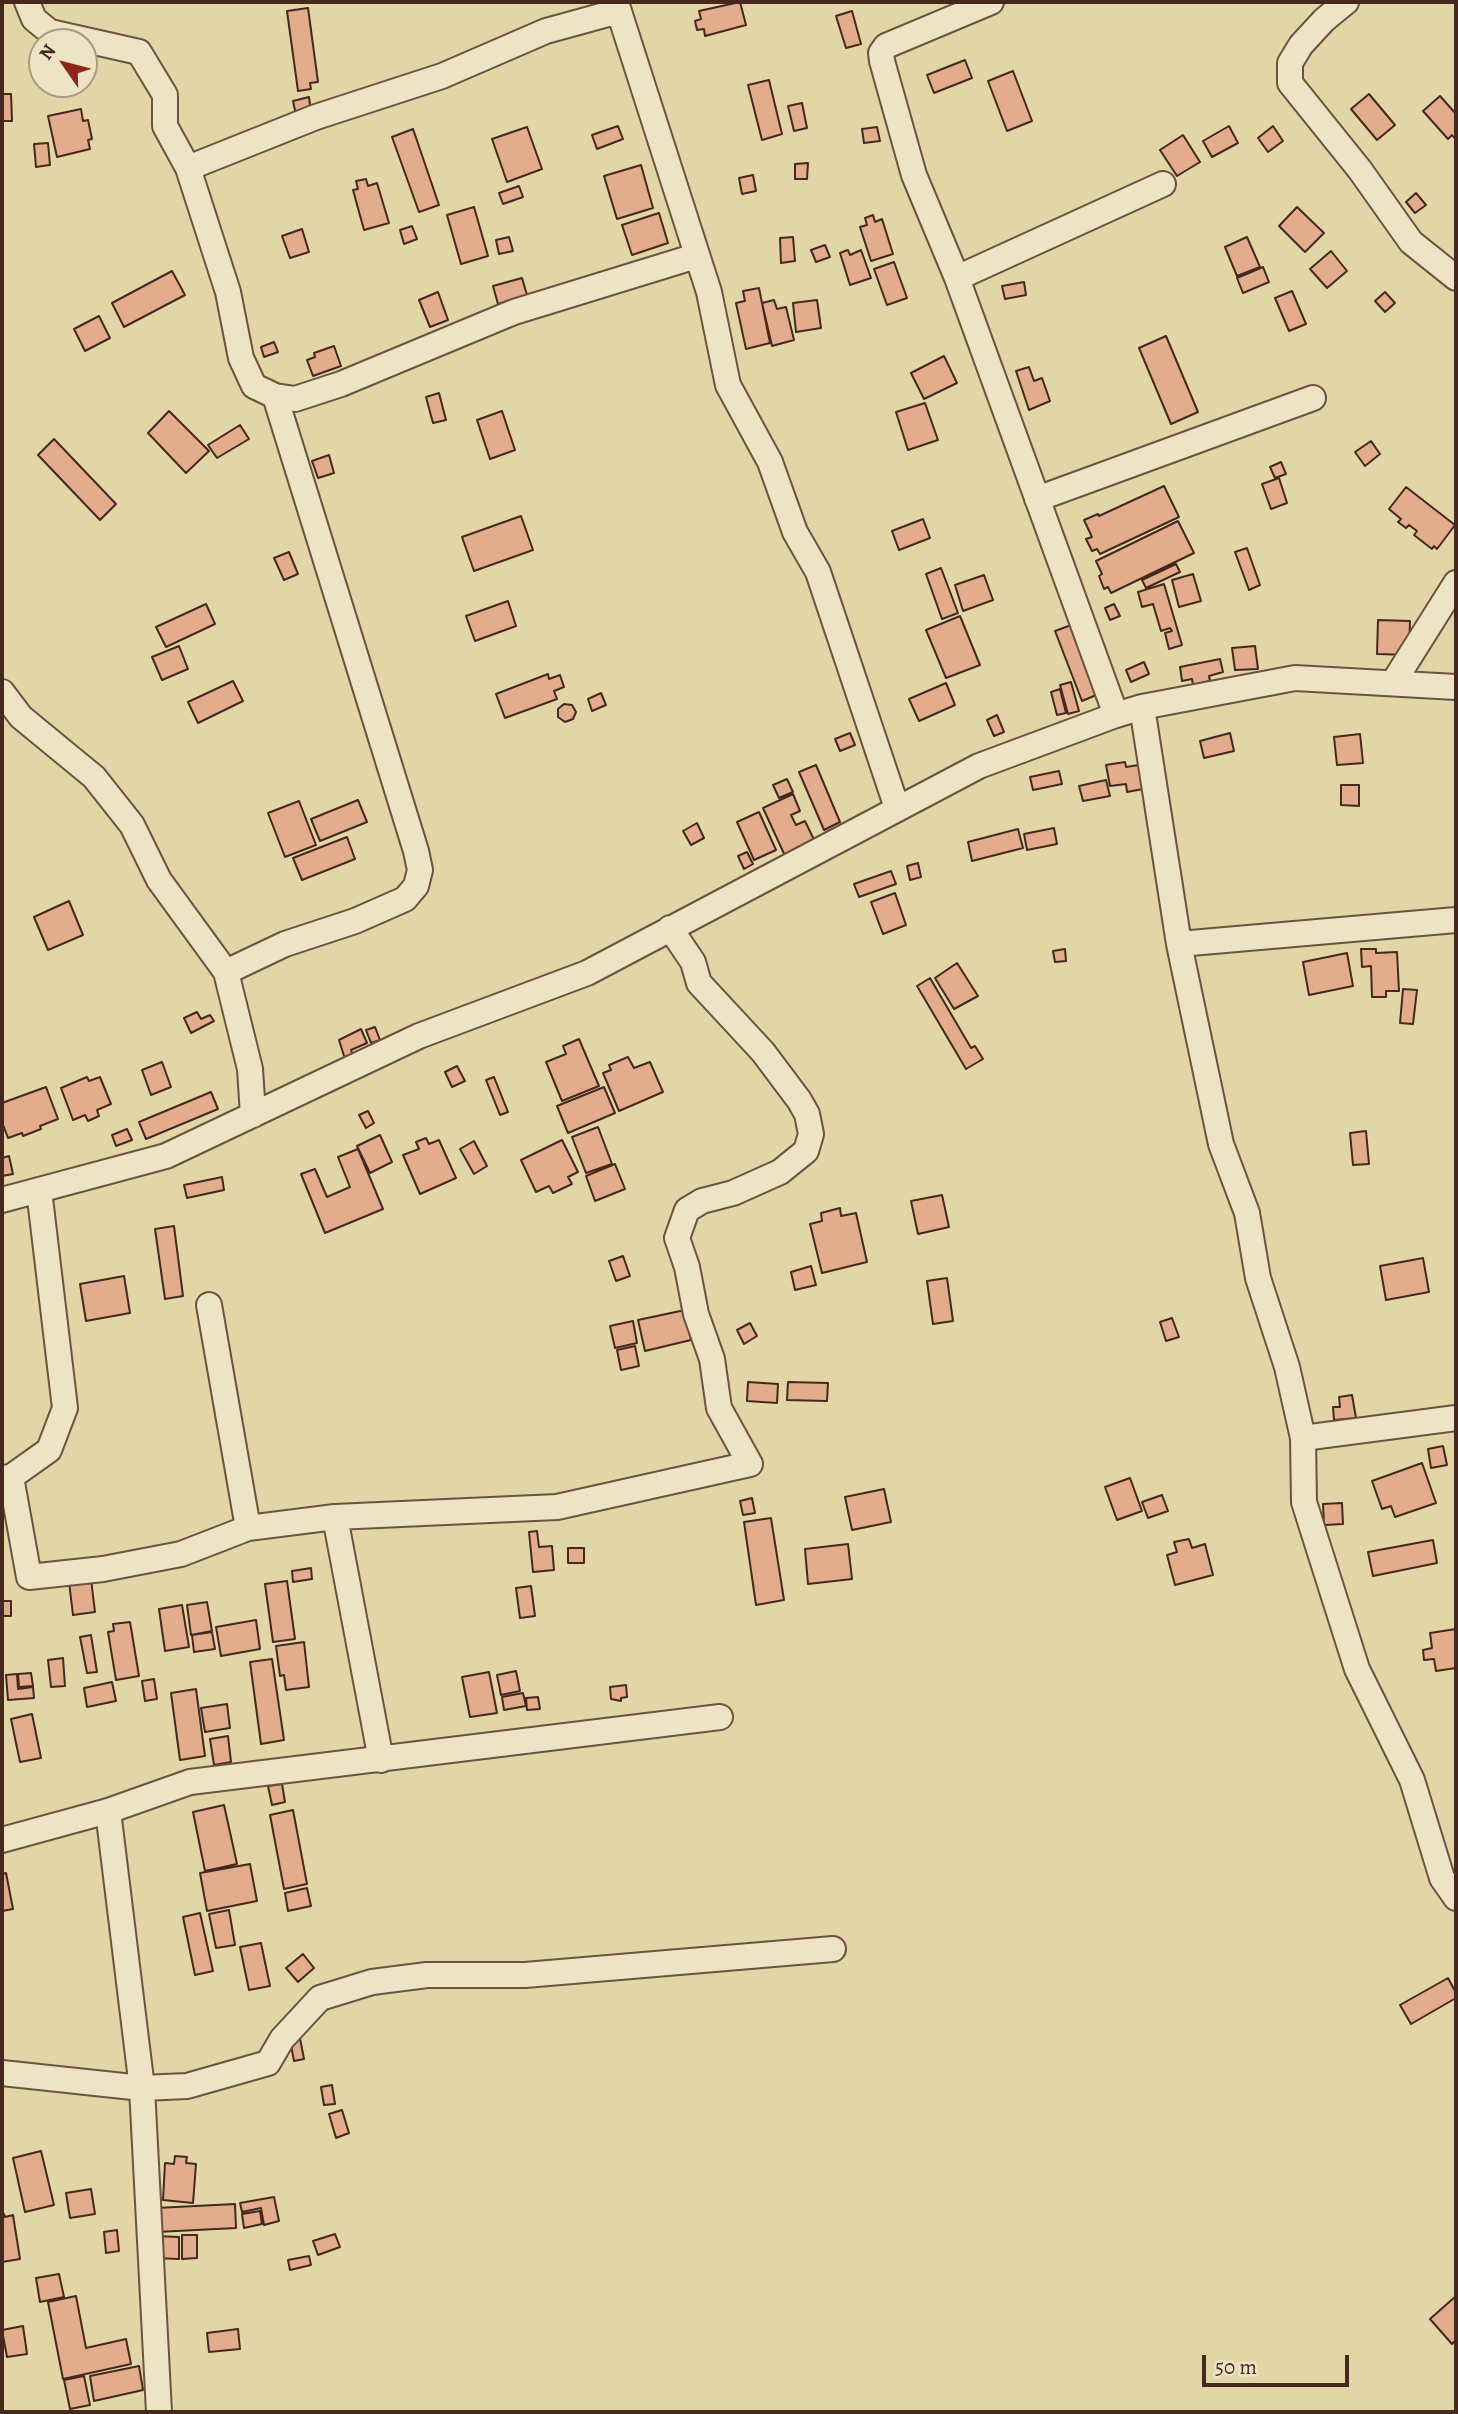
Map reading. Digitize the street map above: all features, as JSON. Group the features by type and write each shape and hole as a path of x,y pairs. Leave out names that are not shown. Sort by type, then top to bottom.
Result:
{"street":[{"path":"27,2 34,19 50,32 138,52 164,95 165,126 188,168 228,292 242,358 254,386 275,396 295,399 329,388 514,312 696,256"},
{"path":"991,2 894,42 886,46 881,53 914,174 957,278 1116,715"},
{"path":"1346,2 1324,20 1301,45 1290,63 1290,83 1360,170 1411,242 1454,269"},
{"path":"188,168 316,117 443,76 546,31 618,6 709,292 729,385 770,462 795,532 818,572 897,808"},
{"path":"957,278 1163,184"},
{"path":"226,972 285,944 355,921 405,899 416,886 420,870 275,396"},
{"path":"1037,499 1313,398"},
{"path":"1393,683 1456,583"},
{"path":"2,1200 166,1156 419,1036 587,973 979,766 1116,715 1142,707 1295,678 1456,687"},
{"path":"2,692 21,717 94,777 132,825 159,880 226,972 250,1069 253,1115"},
{"path":"1142,707 1179,944 1221,1144 1247,1213 1258,1278 1287,1367 1303,1438 1304,1502 1357,1669 1412,1780 1442,1878 1456,1898"},
{"path":"1179,944 1456,920"},
{"path":"39,1190 65,1408 49,1450 6,1478 29,1577 103,1569 181,1554 248,1528 335,1517 557,1507 750,1464 719,1408 712,1359 696,1314 687,1267 677,1238 687,1210 702,1201 733,1193 780,1172 806,1152 810,1134 807,1114 799,1100 763,1052 699,983 693,962 670,928"},
{"path":"209,1305 248,1528"},
{"path":"1303,1438 1456,1418"},
{"path":"335,1517 381,1760"},
{"path":"2,1840 108,1811 190,1782 720,1717"},
{"path":"108,1811 142,2088 159,2412"},
{"path":"2,2073 142,2088 187,2085 268,2063 282,2039 320,1998 372,1982 427,1975 525,1975 833,1950"}],"building":[{"path":"740,2 746,25 705,36 704,29 697,30 695,21 701,19 699,11"},
{"path":"308,8 318,82 310,83 311,89 298,91 287,11"},
{"path":"852,11 861,44 846,48 836,16"},
{"path":"965,60 972,78 934,93 927,75"},
{"path":"1013,71 1032,121 1007,131 988,81"},
{"path":"769,80 782,134 762,140 748,85"},
{"path":"2,94 11,94 12,121 2,121"},
{"path":"1369,94 1395,125 1377,140 1351,109"},
{"path":"1440,96 1456,114 1456,140 1452,135 1448,139 1423,111"},
{"path":"309,97 311,112 296,115 293,101"},
{"path":"802,103 807,128 794,131 788,106"},
{"path":"81,109 83,121 88,120 92,139 88,140 90,149 57,157 48,116"},
{"path":"618,126 623,139 597,149 592,135"},
{"path":"1229,126 1238,143 1212,157 1203,141"},
{"path":"1273,126 1283,141 1268,152 1258,138"},
{"path":"527,127 542,169 507,182 492,139"},
{"path":"877,127 880,141 864,143 862,129"},
{"path":"413,129 439,205 419,212 392,137"},
{"path":"1183,135 1200,162 1177,176 1160,150"},
{"path":"48,143 50,165 36,167 34,144"},
{"path":"808,163 807,179 795,179 795,164"},
{"path":"641,165 653,208 617,219 604,176"},
{"path":"753,175 756,191 742,194 739,178"},
{"path":"366,179 368,186 377,183 389,223 364,230 353,190 358,189 356,181"},
{"path":"519,186 523,197 503,204 499,193"},
{"path":"1416,193 1426,205 1415,213 1406,202"},
{"path":"474,207 488,256 461,264 447,215"},
{"path":"1297,207 1324,233 1305,252 1279,226"},
{"path":"659,213 668,243 632,255 622,225"},
{"path":"873,215 875,222 882,219 893,254 871,261 860,227 867,225 865,218"},
{"path":"412,226 417,239 404,244 400,230"},
{"path":"302,229 309,252 290,258 282,236"},
{"path":"509,237 513,251 499,254 496,240"},
{"path":"793,237 795,261 781,263 780,238"},
{"path":"1247,237 1260,267 1237,276 1225,247"},
{"path":"825,245 830,257 816,262 811,250"},
{"path":"848,250 850,255 861,250 871,278 850,285 840,253"},
{"path":"1331,251 1347,271 1327,288 1310,269"},
{"path":"894,262 907,298 887,305 874,269"},
{"path":"1263,267 1269,282 1243,293 1237,278"},
{"path":"172,271 185,295 124,327 112,303"},
{"path":"522,278 527,295 498,304 493,286"},
{"path":"1024,282 1026,295 1005,299 1002,286"},
{"path":"759,288 770,343 746,349 736,303 745,301 743,291"},
{"path":"1292,291 1306,324 1289,331 1275,298"},
{"path":"438,292 448,320 430,327 419,300"},
{"path":"1385,292 1395,303 1385,312 1375,301"},
{"path":"774,300 777,309 786,307 794,340 772,346 762,303"},
{"path":"817,300 821,328 796,332 793,303"},
{"path":"99,316 110,338 85,351 74,329"},
{"path":"1166,336 1198,412 1171,424 1139,348"},
{"path":"274,342 278,352 264,357 261,347"},
{"path":"334,346 341,366 313,376 307,360 315,357 314,353"},
{"path":"944,356 957,383 924,399 911,373"},
{"path":"1029,367 1034,381 1042,378 1050,401 1029,410 1016,371"},
{"path":"439,393 446,420 433,423 426,397"},
{"path":"925,403 938,440 908,450 896,412"},
{"path":"169,411 209,451 186,473 148,433"},
{"path":"502,411 515,450 490,459 477,420"},
{"path":"240,425 249,439 217,458 208,445"},
{"path":"54,439 116,504 100,520 38,455"},
{"path":"1371,441 1380,454 1365,466 1355,452"},
{"path":"329,455 334,473 318,478 312,461"},
{"path":"1281,462 1286,474 1275,478 1270,467"},
{"path":"1279,478 1287,503 1271,509 1262,484"},
{"path":"1164,486 1179,517 1100,554 1097,549 1092,551 1086,539 1092,537 1084,520 1098,514 1099,516"},
{"path":"1406,487 1455,525 1437,549 1434,546 1432,549 1414,535 1417,531 1409,525 1406,528 1398,522 1401,519 1389,509"},
{"path":"521,516 533,550 474,571 462,537"},
{"path":"923,519 930,538 899,550 892,531"},
{"path":"1178,521 1194,553 1111,593 1108,587 1104,589 1099,576 1102,574 1096,561"},
{"path":"1247,548 1260,585 1249,590 1235,552"},
{"path":"289,552 298,574 284,580 274,558"},
{"path":"1176,564 1180,572 1146,588 1142,580"},
{"path":"941,568 958,613 942,619 926,574"},
{"path":"1193,574 1201,601 1179,607 1172,580"},
{"path":"984,575 993,600 963,611 955,585"},
{"path":"1164,584 1182,645 1169,649 1165,633 1172,631 1170,628 1161,631 1153,604 1142,607 1138,592"},
{"path":"508,601 516,626 475,641 466,616"},
{"path":"206,604 215,624 166,647 156,627"},
{"path":"1114,604 1120,616 1110,620 1105,608"},
{"path":"960,616 980,665 946,678 926,630"},
{"path":"1378,620 1410,621 1409,655 1377,654"},
{"path":"1074,624 1101,693 1082,701 1055,631"},
{"path":"179,646 188,669 162,680 152,657"},
{"path":"1255,646 1258,669 1235,670 1232,648"},
{"path":"1220,659 1223,672 1209,676 1210,681 1193,685 1192,679 1182,681 1180,667"},
{"path":"1144,662 1149,674 1131,682 1126,670"},
{"path":"548,674 549,679 560,675 564,687 554,691 557,699 505,718 496,694"},
{"path":"233,681 243,701 198,723 188,702"},
{"path":"1071,682 1079,711 1068,714 1060,685"},
{"path":"946,683 955,705 919,721 909,699"},
{"path":"1060,689 1066,713 1057,715 1051,692"},
{"path":"601,693 606,705 592,711 588,699"},
{"path":"564,704 572,705 576,712 573,719 565,722 558,717 558,709"},
{"path":"997,715 1004,732 994,736 987,720"},
{"path":"850,733 855,745 840,751 835,739"},
{"path":"1230,733 1234,751 1204,758 1200,741"},
{"path":"1360,734 1363,763 1337,765 1334,737"},
{"path":"1125,762 1126,767 1139,765 1143,789 1127,792 1126,784 1110,786 1106,765"},
{"path":"816,765 840,822 824,830 799,772"},
{"path":"1059,771 1062,784 1033,790 1030,777"},
{"path":"787,779 793,792 779,798 773,785"},
{"path":"1106,780 1110,796 1083,801 1079,786"},
{"path":"1341,785 1359,785 1359,806 1341,805"},
{"path":"793,794 800,811 791,815 796,825 805,821 816,844 786,858 763,808"},
{"path":"358,800 367,822 320,841 311,819"},
{"path":"299,801 316,845 285,857 268,813"},
{"path":"759,812 776,850 754,860 737,822"},
{"path":"697,823 704,838 691,845 683,831"},
{"path":"1054,828 1057,844 1027,850 1024,834"},
{"path":"1018,829 1023,848 972,861 968,842"},
{"path":"347,837 355,859 302,880 293,858"},
{"path":"747,852 753,864 744,869 738,856"},
{"path":"918,863 921,877 910,880 907,866"},
{"path":"891,871 896,884 859,897 854,884"},
{"path":"895,893 906,925 883,934 871,902"},
{"path":"69,901 83,935 48,950 34,917"},
{"path":"1065,949 1066,961 1055,962 1053,951"},
{"path":"1361,949 1376,949 1376,953 1397,952 1399,991 1386,991 1386,997 1372,997 1371,966 1362,967"},
{"path":"1347,953 1353,986 1309,995 1303,962"},
{"path":"957,963 978,996 954,1009 935,978"},
{"path":"930,978 971,1048 975,1046 983,1059 966,1069 917,986"},
{"path":"1403,989 1417,990 1413,1024 1400,1023"},
{"path":"197,1012 201,1019 210,1015 214,1021 191,1033 184,1018"},
{"path":"375,1027 380,1040 371,1043 366,1030"},
{"path":"361,1029 367,1043 351,1050 353,1055 345,1059 339,1040"},
{"path":"579,1039 599,1086 562,1101 546,1062 566,1054 563,1046"},
{"path":"628,1057 634,1068 650,1062 663,1092 619,1111 603,1073 611,1070 609,1065"},
{"path":"162,1062 171,1087 151,1095 142,1070"},
{"path":"457,1066 465,1081 452,1087 445,1072"},
{"path":"87,1077 89,1081 100,1077 111,1104 97,1110 99,1116 88,1121 85,1115 73,1120 61,1088"},
{"path":"494,1077 508,1112 500,1115 486,1080"},
{"path":"46,1087 58,1119 23,1136 22,1133 8,1138 2,1122 2,1103"},
{"path":"604,1087 615,1113 568,1133 557,1106"},
{"path":"211,1092 218,1109 146,1139 139,1122"},
{"path":"368,1111 374,1123 366,1128 359,1115"},
{"path":"598,1127 612,1164 586,1173 572,1137"},
{"path":"127,1129 132,1140 116,1146 112,1135"},
{"path":"1366,1131 1369,1164 1353,1165 1350,1133"},
{"path":"380,1135 392,1162 370,1173 357,1146"},
{"path":"426,1138 429,1144 439,1140 456,1178 420,1194 403,1155 419,1149 416,1142"},
{"path":"562,1140 578,1172 568,1177 572,1184 553,1193 549,1186 536,1192 521,1160"},
{"path":"474,1141 487,1166 474,1174 460,1149"},
{"path":"358,1149 383,1209 325,1233 301,1174 315,1169 327,1197 350,1187 338,1157"},
{"path":"9,1156 13,1174 2,1176 2,1158"},
{"path":"615,1164 625,1189 595,1201 586,1176"},
{"path":"222,1177 224,1190 187,1198 184,1185"},
{"path":"942,1195 949,1227 918,1234 911,1201"},
{"path":"840,1208 841,1216 856,1213 867,1262 822,1273 810,1224 822,1221 821,1213"},
{"path":"174,1226 183,1296 165,1299 155,1229"},
{"path":"623,1256 630,1276 616,1281 609,1261"},
{"path":"1423,1258 1429,1292 1386,1300 1380,1266"},
{"path":"811,1266 816,1285 795,1290 791,1272"},
{"path":"124,1276 130,1313 86,1321 80,1284"},
{"path":"947,1278 953,1321 933,1324 927,1281"},
{"path":"685,1310 691,1340 645,1351 638,1320"},
{"path":"1172,1318 1179,1337 1166,1341 1160,1322"},
{"path":"633,1321 637,1343 615,1348 610,1326"},
{"path":"750,1323 757,1336 744,1344 737,1330"},
{"path":"635,1346 639,1366 621,1370 617,1350"},
{"path":"748,1382 778,1384 777,1403 747,1401"},
{"path":"788,1382 828,1383 827,1401 787,1400"},
{"path":"1352,1395 1356,1418 1334,1420 1333,1407 1340,1407 1339,1397"},
{"path":"1443,1446 1447,1465 1431,1468 1428,1449"},
{"path":"1422,1463 1436,1503 1395,1517 1391,1506 1382,1509 1372,1481"},
{"path":"1130,1478 1142,1511 1117,1520 1105,1487"},
{"path":"884,1489 891,1522 852,1530 845,1497"},
{"path":"1162,1495 1168,1511 1148,1518 1142,1502"},
{"path":"752,1498 755,1513 743,1515 740,1501"},
{"path":"1342,1503 1343,1524 1324,1525 1323,1504"},
{"path":"771,1518 784,1600 756,1605 744,1522"},
{"path":"537,1531 539,1547 552,1546 554,1570 533,1572 529,1532"},
{"path":"1189,1539 1192,1548 1205,1544 1213,1575 1175,1585 1167,1555 1177,1552 1174,1542"},
{"path":"1433,1540 1437,1563 1373,1576 1368,1552"},
{"path":"848,1544 852,1579 808,1584 805,1549"},
{"path":"568,1548 584,1548 584,1563 568,1563"},
{"path":"311,1568 312,1579 293,1582 292,1571"},
{"path":"91,1579 95,1612 73,1615 69,1582"},
{"path":"287,1581 295,1639 273,1642 265,1584"},
{"path":"531,1586 535,1616 520,1618 516,1588"},
{"path":"2,1601 11,1601 11,1616 2,1616"},
{"path":"207,1602 212,1631 191,1635 187,1605"},
{"path":"182,1605 189,1647 165,1651 159,1609"},
{"path":"256,1620 260,1649 221,1656 216,1627"},
{"path":"130,1622 139,1676 116,1680 108,1632 114,1631 113,1624"},
{"path":"1456,1629 1456,1668 1436,1671 1434,1659 1424,1660 1423,1650 1432,1648 1430,1633"},
{"path":"212,1632 215,1649 194,1652 192,1635"},
{"path":"91,1635 97,1672 87,1673 80,1637"},
{"path":"304,1642 309,1687 286,1690 284,1675 280,1676 276,1646"},
{"path":"63,1658 65,1686 51,1687 48,1660"},
{"path":"272,1659 284,1740 261,1744 250,1662"},
{"path":"516,1671 520,1691 501,1695 497,1675"},
{"path":"489,1672 497,1713 470,1717 462,1677"},
{"path":"31,1673 33,1686 19,1687 18,1674"},
{"path":"17,1674 18,1689 33,1687 34,1698 8,1700 6,1675"},
{"path":"154,1679 157,1699 145,1701 142,1681"},
{"path":"112,1682 116,1701 87,1707 84,1688"},
{"path":"626,1685 627,1697 621,1698 621,1701 611,1699 610,1687"},
{"path":"196,1689 205,1756 180,1760 171,1693"},
{"path":"523,1693 526,1706 504,1710 502,1697"},
{"path":"538,1697 540,1709 527,1710 526,1698"},
{"path":"227,1704 230,1728 205,1732 201,1708"},
{"path":"32,1714 41,1758 20,1762 11,1719"},
{"path":"228,1736 231,1762 214,1765 210,1739"},
{"path":"282,1784 285,1802 272,1805 268,1786"},
{"path":"224,1805 237,1864 205,1871 193,1812"},
{"path":"293,1810 307,1884 284,1889 270,1815"},
{"path":"250,1864 257,1901 207,1911 200,1873"},
{"path":"6,1873 13,1909 2,1911 2,1874"},
{"path":"307,1888 311,1906 288,1911 285,1893"},
{"path":"229,1910 235,1945 216,1948 209,1914"},
{"path":"200,1913 213,1971 195,1975 183,1917"},
{"path":"261,1943 270,1986 249,1990 240,1947"},
{"path":"303,1954 314,1968 298,1982 286,1968"},
{"path":"1448,1978 1456,1998 1411,2024 1400,2005"},
{"path":"299,2033 304,2059 294,2061 289,2035"},
{"path":"332,2085 335,2104 324,2105 321,2087"},
{"path":"342,2110 349,2133 336,2138 329,2114"},
{"path":"41,2151 54,2205 25,2212 13,2158"},
{"path":"175,2156 187,2157 186,2163 196,2164 193,2203 163,2200 165,2163 174,2164"},
{"path":"91,2189 95,2214 70,2218 66,2193"},
{"path":"274,2197 279,2221 264,2225 261,2208 242,2212 240,2203"},
{"path":"235,2204 236,2228 157,2232 156,2208"},
{"path":"260,2211 262,2224 244,2228 242,2214"},
{"path":"2,2215 5,2217 13,2215 20,2259 2,2262"},
{"path":"117,2230 119,2251 106,2253 104,2232"},
{"path":"335,2234 340,2247 318,2255 313,2241"},
{"path":"182,2235 197,2235 197,2258 182,2259"},
{"path":"155,2236 179,2237 179,2259 154,2258"},
{"path":"309,2256 311,2265 290,2270 288,2260"},
{"path":"59,2274 64,2297 40,2302 36,2278"},
{"path":"76,2296 86,2348 126,2339 131,2364 63,2379 48,2302"},
{"path":"1456,2296 1456,2340 1452,2344 1430,2319"},
{"path":"23,2326 27,2354 7,2357 2,2330"},
{"path":"238,2329 240,2349 209,2352 207,2333"},
{"path":"139,2366 143,2390 94,2401 90,2376"},
{"path":"84,2376 90,2405 70,2409 64,2380"}]}
